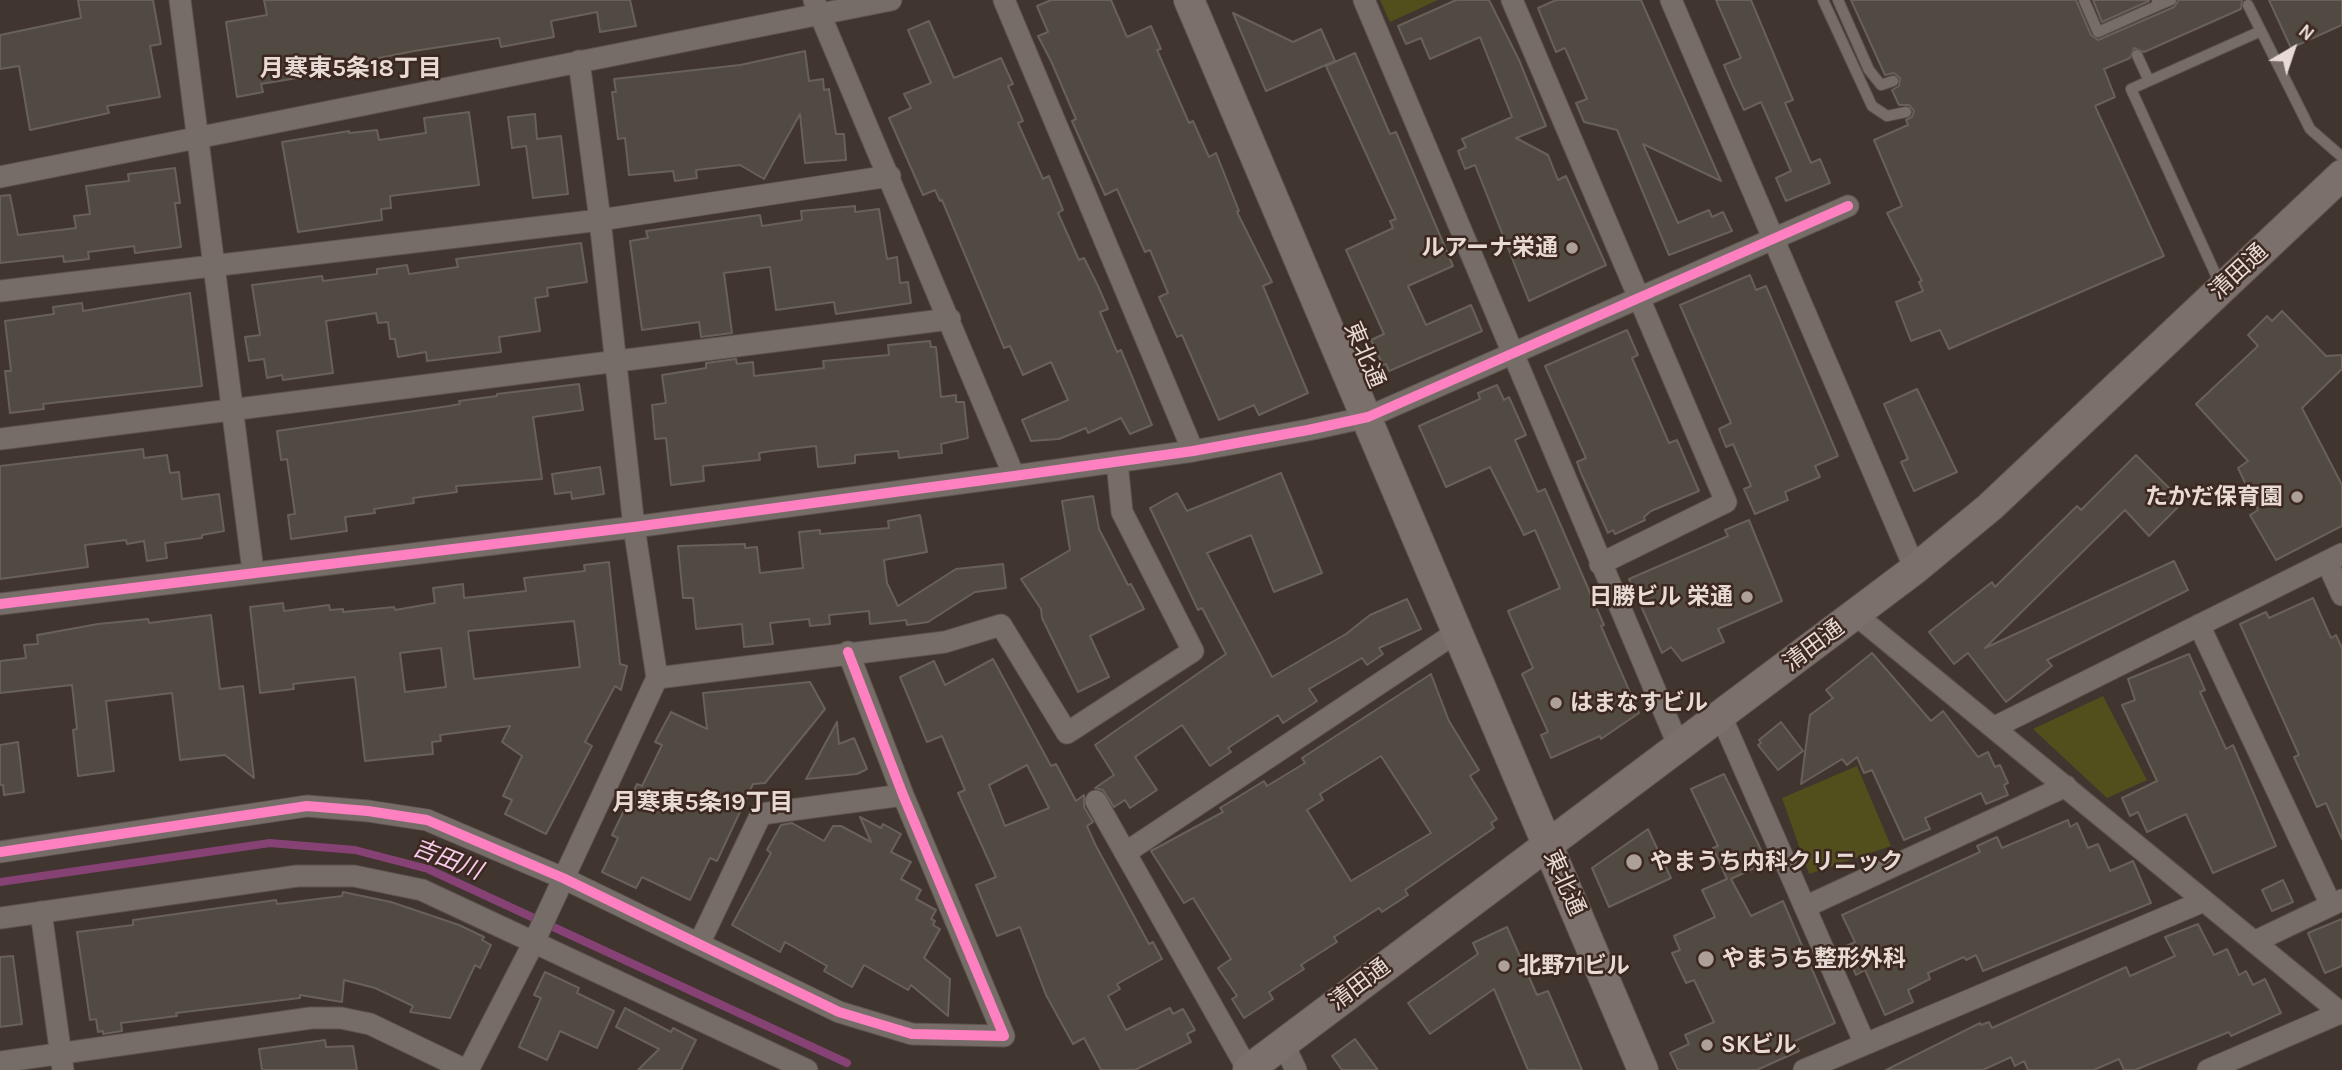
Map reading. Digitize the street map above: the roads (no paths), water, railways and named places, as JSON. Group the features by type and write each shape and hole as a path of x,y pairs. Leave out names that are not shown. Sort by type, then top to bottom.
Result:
{"street":[{"path":"180,0 253,571"},
{"path":"0,177 579,61 817,7 891,0"},
{"path":"1004,0 1193,451"},
{"name":"東北通","path":"1189,0 1368,416 1643,1070"},
{"path":"1364,0 1600,564 1677,736 1679,747"},
{"path":"1511,0 1726,502 1600,564"},
{"path":"1671,0 1915,569"},
{"path":"817,7 950,318 1014,477"},
{"path":"0,1062 62,1062 311,1018 341,1018 370,1024 467,1070 536,935 657,678 634,527 600,220 579,61"},
{"name":"清田通","path":"1248,1070 1915,569 1990,507 2342,175"},
{"path":"0,291 600,220 890,176"},
{"path":"0,604 253,571 634,527 1014,477 1193,451 1368,416 1848,206"},
{"path":"0,439 950,318"},
{"path":"657,678 944,642 1001,625 1067,733 1193,651 1122,512 1117,462"},
{"path":"1996,727 2334,558 2342,595"},
{"path":"1856,615 1996,727 2341,1013 2208,1070"},
{"path":"2199,625 2336,903 2253,942"},
{"path":"1125,853 1457,632"},
{"path":"0,852 307,806 428,820 559,885 699,944 851,1016 912,1034 1004,1036 902,795 848,652"},
{"path":"1721,716 1866,1044"},
{"path":"1805,906 2066,786"},
{"path":"699,944 761,814 902,795"},
{"path":"1096,800 1248,1070"},
{"path":"0,918 297,876 354,876 422,890 536,935 807,1070"},
{"path":"1804,1070 2204,901"},
{"path":"41,912 62,1062"},
{"path":"1283,1043 1296,1070"}],"lane":[{"path":"1823,0 1872,106 1887,116 1906,112"},
{"path":"1838,0 1869,70 1881,85 1893,81"},
{"path":"2084,0 2098,32 2158,3 2171,0"},
{"path":"2248,5 2310,129 2342,157"},
{"path":"2222,288 2131,89 2261,31"},
{"path":"2137,55 2149,81"}],"waterway":[{"name":"吉田川","path":"0,882 270,843 355,850 428,869 847,1063"}],"place":[{"name":"ルアーナ栄通","path":"1572,248"},
{"name":"たかだ保育園","path":"2297,497"},
{"name":"日勝ビル 栄通","path":"1747,597"},
{"name":"はまなすビル","path":"1556,703"},
{"name":"やまうち内科クリニック","path":"1634,862"},
{"name":"やまうち整形外科","path":"1706,959"},
{"name":"北野71ビル","path":"1504,966"},
{"name":"SKビル","path":"1707,1045"}],"district":[{"name":"月寒東5条18丁目","path":"351,69"},
{"name":"月寒東5条19丁目","path":"703,803"}]}
